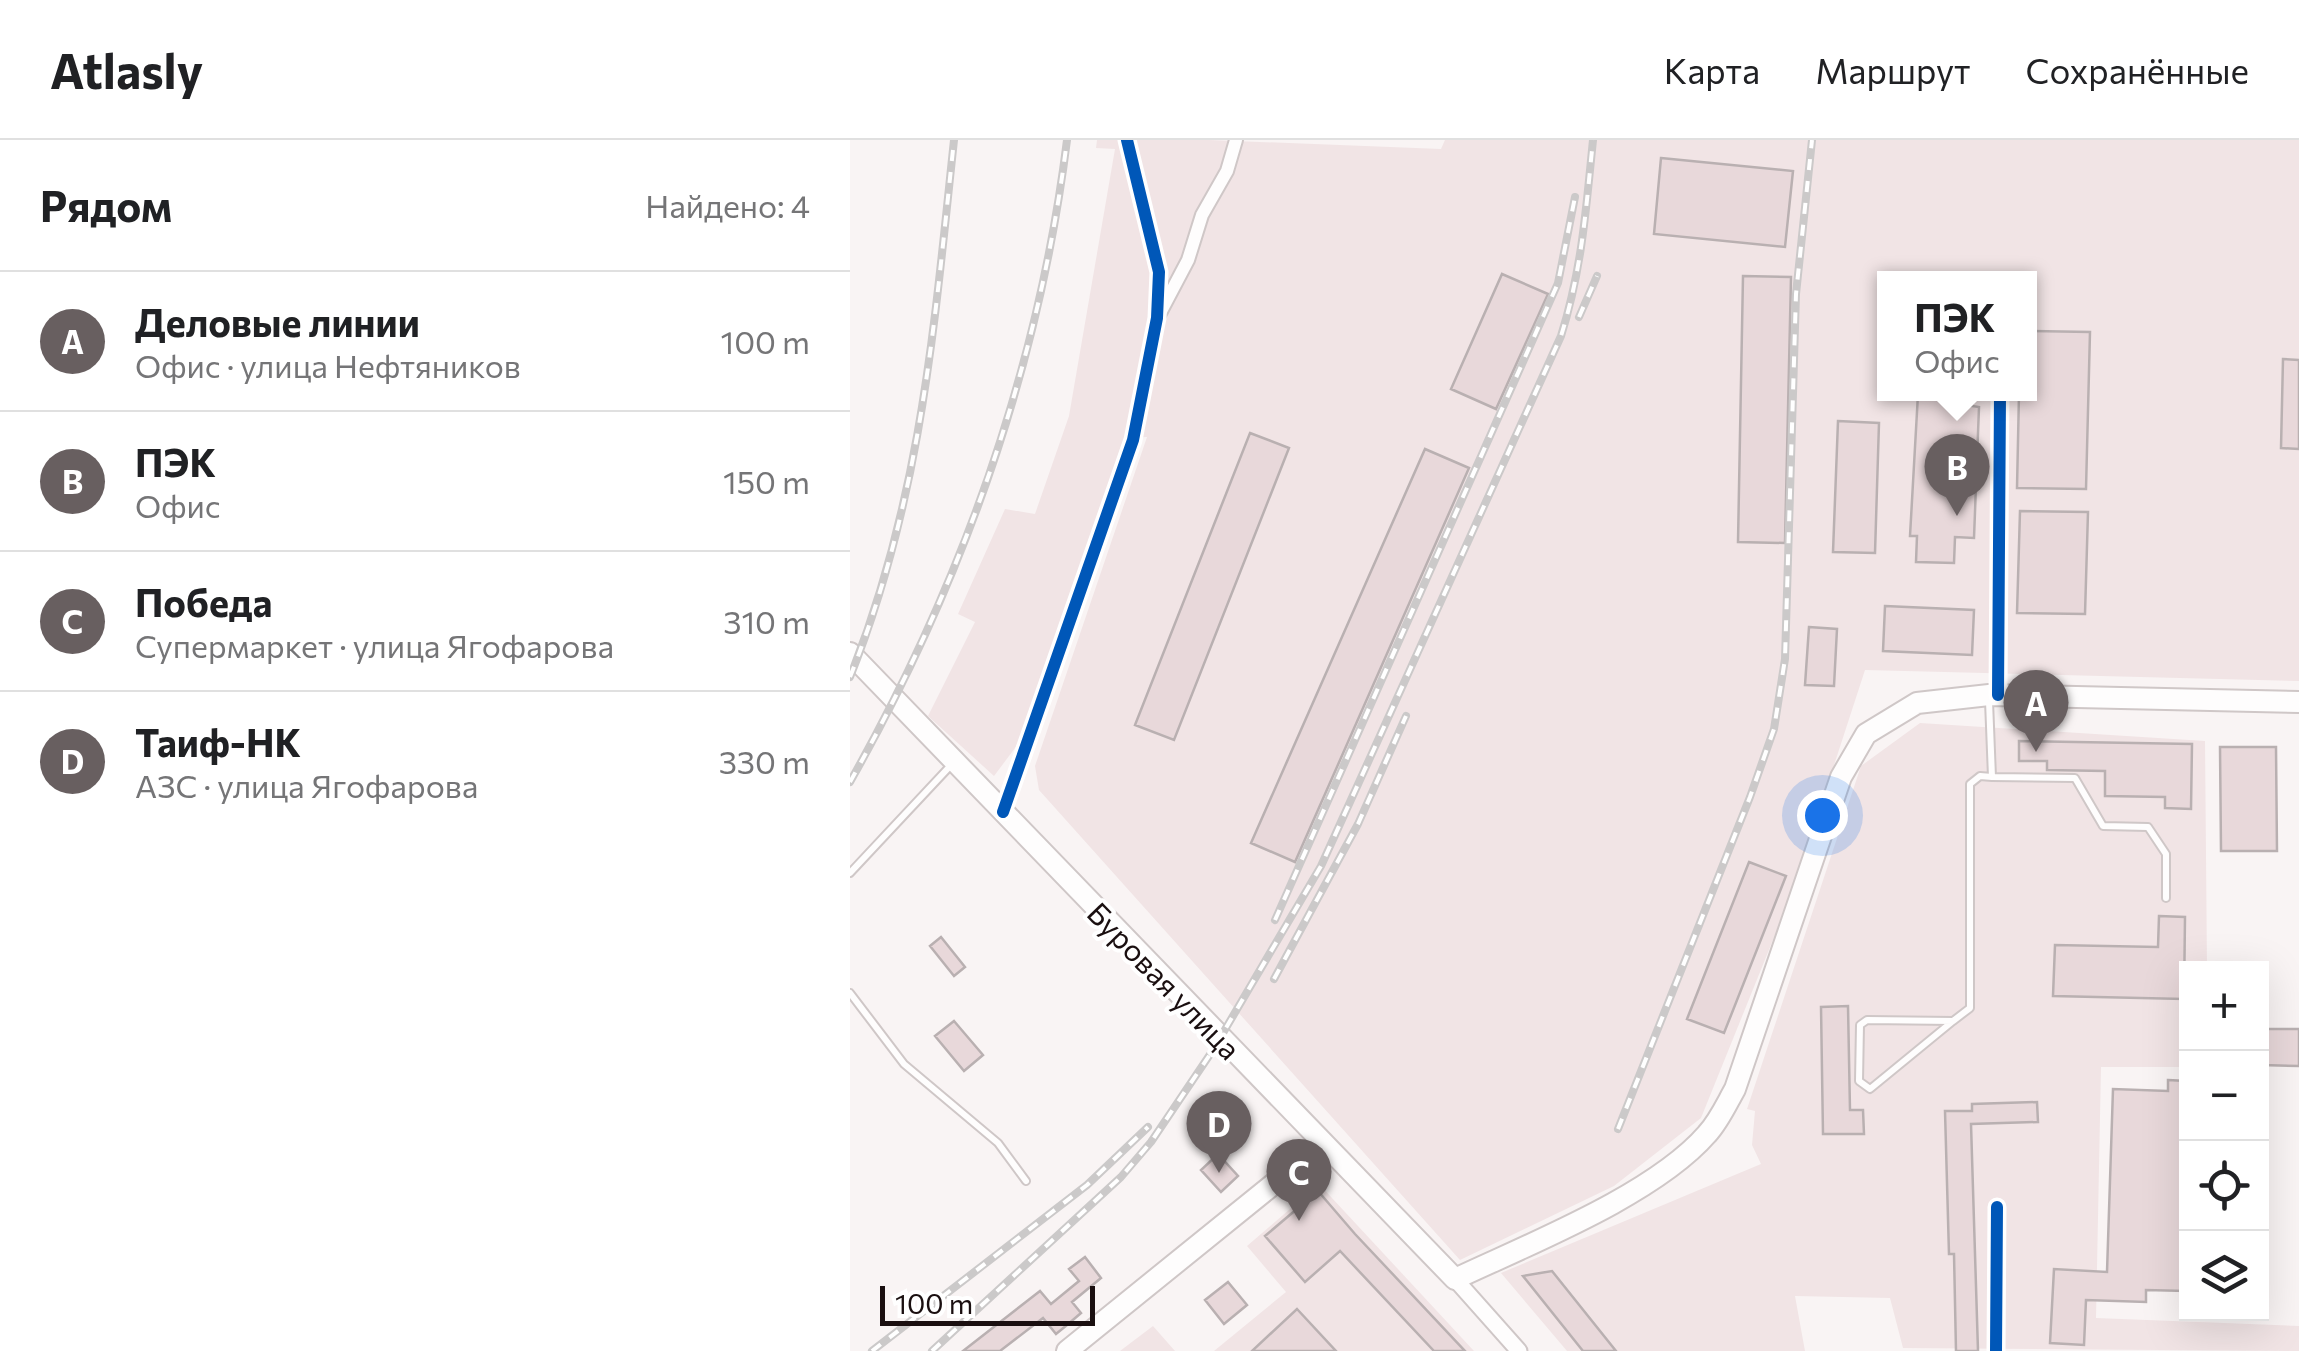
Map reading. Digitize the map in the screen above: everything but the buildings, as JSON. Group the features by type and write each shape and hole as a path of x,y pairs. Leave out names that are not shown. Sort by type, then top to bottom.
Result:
{"main road":[{"name":"Буровая улица","path":"850,652 1455,1279"},
{"path":"1455,1279 1643,1185 1706,1135 1734,1089 1840,777 1866,734 1917,703 1993,695 2299,702"},
{"path":"1066,1351 1323,1144"}],"street":[{"path":"1003,812 1133,440 1158,318 1159,272 1126,140"},
{"path":"1158,318 1188,260 1202,215 1227,172 1236,140"},
{"path":"1993,695 2000,401"},
{"path":"1996,1351 1997,1207"},
{"name":"Буровая улица","path":"1455,1279 1519,1351"}],"lane":[{"path":"1992,777 1993,695"},
{"path":"850,874 954,762"},
{"path":"1953,1021 1868,1020 1860,1025 1859,1081 1870,1088 1970,1008 1970,784 1980,776 2075,778 2104,826 2148,827 2166,854 2166,898"},
{"path":"850,993 904,1064 998,1143 1026,1181"}],"shaded area":[{"path":"1097,140 1441,149 1445,140 2299,140 2299,681 1865,670 1794,888 1701,1118 1614,1186 1460,1260 1039,790 1035,766 1147,437 1124,438 1021,740 994,776 928,716 975,622 958,614 1005,509 1035,514 1069,416 1115,149 1096,148"},
{"path":"1920,723 2205,741 2207,961 2179,961 2179,1067 2101,1067 2096,1318 2299,1326 2299,1351 1903,1348 1890,1298 1795,1296 1805,1351 1567,1351 1501,1273 1761,1164 1752,1145 1755,1111 1747,1109 1861,766"},
{"path":"1319,1184 1474,1351 1214,1351 1286,1292 1247,1246"},
{"path":"1153,1326 1175,1351 1120,1351"}],"railway":[{"path":"850,677 874,611 909,478 931,346 954,140"},
{"path":"850,782 927,630 990,471 1037,308 1067,140"},
{"path":"932,1351 1121,1177 1151,1142 1213,1050 1321,866 1561,336 1579,263 1593,140"},
{"path":"1618,1129 1774,729 1785,659 1796,294 1812,140"},
{"path":"1275,920 1558,283 1575,197"},
{"path":"1579,317 1597,276"},
{"path":"1274,979 1358,824 1406,716"},
{"path":"872,1351 1087,1185 1148,1127"}],"cycle path":[{"path":"1003,812 1133,440 1157,318 1159,272 1127,140"},
{"path":"1998,695 2000,401"},
{"path":"1996,1351 1997,1207"}],"place":[{"name":"ПЭК","path":"1957,516"},
{"name":"Деловые линии","path":"2036,752"},
{"name":"Таиф-НК","path":"1219,1173"},
{"name":"Победа","path":"1299,1221"}]}
